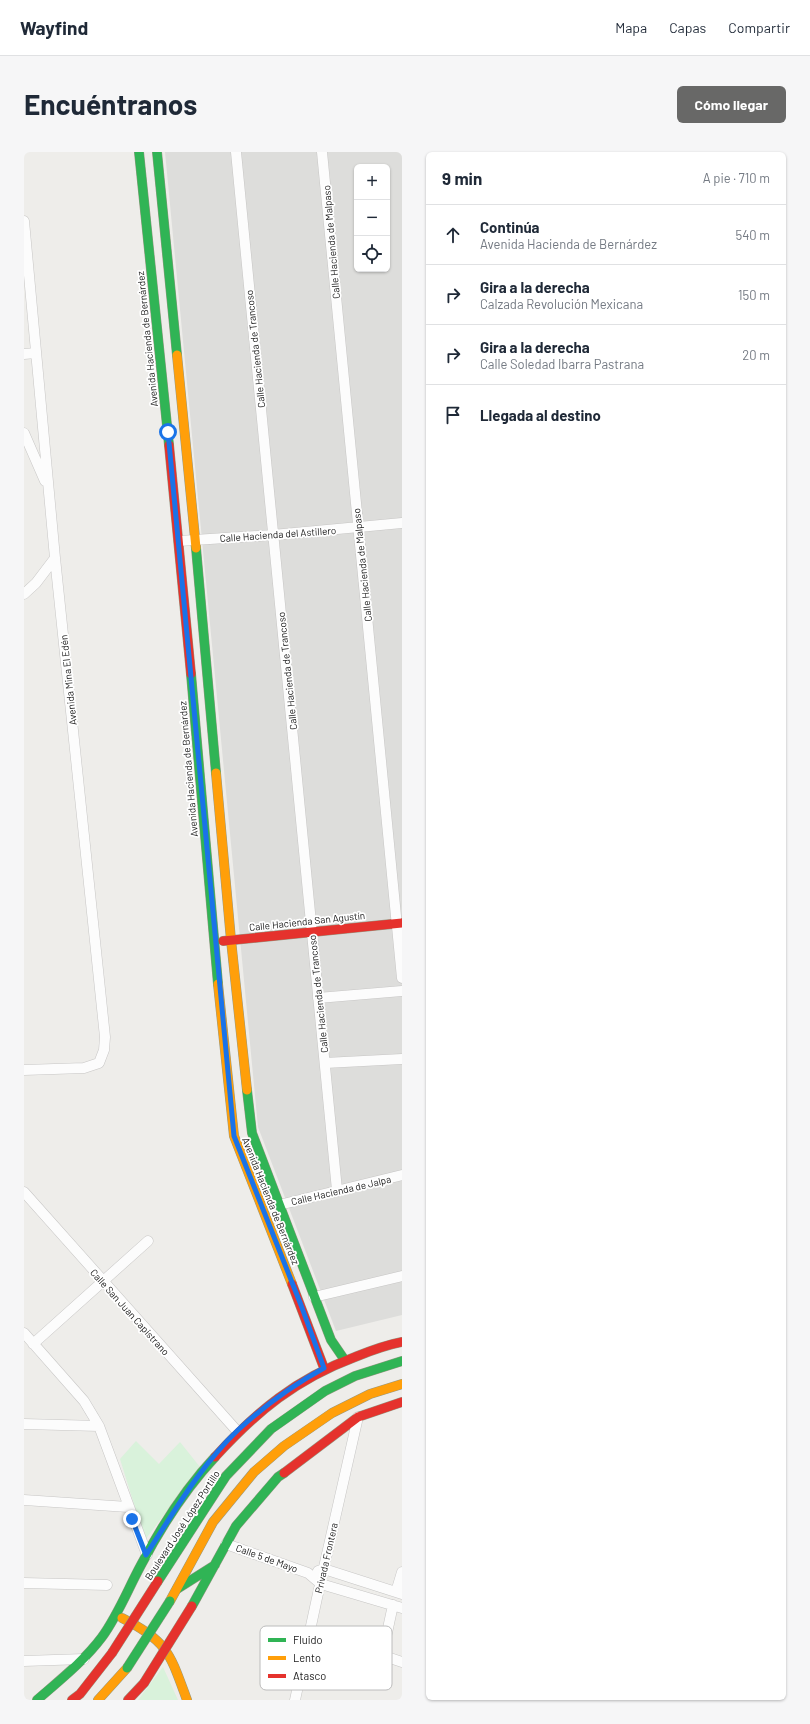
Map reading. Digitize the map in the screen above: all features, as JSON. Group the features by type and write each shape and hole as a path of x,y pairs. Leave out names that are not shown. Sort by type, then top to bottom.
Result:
{"street":[{"name":"Avenida Hacienda de Bernárdez","path":"139,152 179,542 214,942 234,1136 301,1305 324,1368"},
{"name":"Avenida Hacienda de Bernárdez","path":"157,152 195,540 231,940 252,1133 331,1340 344,1359"},
{"name":"Calle Hacienda de Trancoso","path":"236,152 337,1190"},
{"name":"Calle Hacienda de Malpaso","path":"322,152 358,528 399,924 402,978"},
{"name":"Avenida Mina El Edén","path":"24,221 55,558 106,1037 104,1050 99,1063 84,1068 24,1070"},
{"path":"24,354 36,353"},
{"path":"24,433 49,490"},
{"name":"Calle Hacienda del Astillero","path":"179,542 358,528 402,523"},
{"path":"24,594 36,583 55,558"},
{"name":"Calle Hacienda San Agustín","path":"214,942 312,931 399,924"},
{"path":"318,998 402,991"},
{"path":"325,1063 402,1059"},
{"name":"Calle Hacienda de Jalpa","path":"279,1205 402,1175"},
{"name":"Calle San Juan Capistrano","path":"24,1192 237,1431"},
{"path":"33,1344 148,1241"},
{"path":"314,1297 402,1276"},
{"path":"24,1333 84,1401 99,1426 146,1555"},
{"path":"37,1700 84,1659 103,1636 146,1555 189,1490 214,1456 237,1431 255,1415 297,1383 324,1368 344,1359 402,1342"},
{"name":"Boulevard José López Portillo","path":"72,1700 80,1694 112,1653 226,1476 271,1429 325,1391 355,1376 402,1360"},
{"path":"98,1700 127,1668 170,1601 213,1522 254,1472 284,1446 332,1413 370,1394 402,1384"},
{"path":"128,1700 144,1683 192,1606 236,1526 278,1477 327,1438 358,1417 402,1402"},
{"name":"Privada Frontera","path":"312,1626 358,1417"},
{"path":"24,1424 99,1426"},
{"path":"24,1500 128,1507"},
{"name":"Calle 5 de Mayo","path":"226,1544 308,1573 321,1584 398,1607"},
{"path":"176,1590 215,1565"},
{"path":"324,1569 399,1593 402,1572"},
{"name":"Calle 5 de Mayo","path":"308,1573 324,1569"},
{"path":"24,1583 107,1585"},
{"path":"392,1626 398,1607"},
{"path":"115,1614 148,1632 162,1644 187,1700"},
{"path":"24,1661 84,1659"},
{"path":"392,1659 402,1662"},
{"name":"Privada Frontera","path":"296,1700 298,1690"}],"shaded area":[{"path":"165,152 402,152 402,1315 336,1331 258,1127"}],"green space":[{"path":"136,1441 159,1464 180,1442 200,1467 145,1540 120,1459"},
{"path":"163,1667 178,1700 138,1700"}],"traffic: fast":[{"path":"139,152 169,445"},
{"path":"157,152 177,355"},
{"path":"196,548 216,773"},
{"path":"191,674 218,984"},
{"path":"247,1090 252,1133 331,1340 344,1359"},
{"path":"158,1581 226,1476 271,1429 325,1391 355,1376 402,1361"},
{"path":"37,1700 80,1662 102,1637 123,1602 157,1536 184,1495 215,1457"},
{"path":"192,1606 236,1526 278,1477 284,1473"},
{"path":"177,1589 215,1565"},
{"path":"127,1668 170,1601"}],"traffic: slow":[{"path":"177,355 196,548"},
{"path":"216,773 231,940 247,1090"},
{"path":"218,984 234,1136 292,1284"},
{"path":"170,1601 213,1522 254,1472 284,1446 332,1413 370,1394 402,1384"},
{"path":"122,1618 149,1634 165,1650 176,1671 187,1700"},
{"path":"98,1700 127,1668"}],"traffic: jam":[{"path":"169,445 191,674"},
{"path":"223,941 402,923"},
{"path":"292,1284 324,1368"},
{"path":"215,1457 246,1425 296,1386 314,1375 372,1350 402,1342"},
{"path":"284,1473 358,1417 402,1402"},
{"path":"112,1653 158,1581"},
{"path":"144,1683 192,1606"},
{"path":"72,1700 80,1694 112,1653"},
{"path":"128,1700 144,1683"}],"route":[{"path":"132,1519 146,1555 189,1490 214,1456 237,1431 255,1415 297,1383 324,1368 301,1305 234,1136 214,942 168,432"}]}
